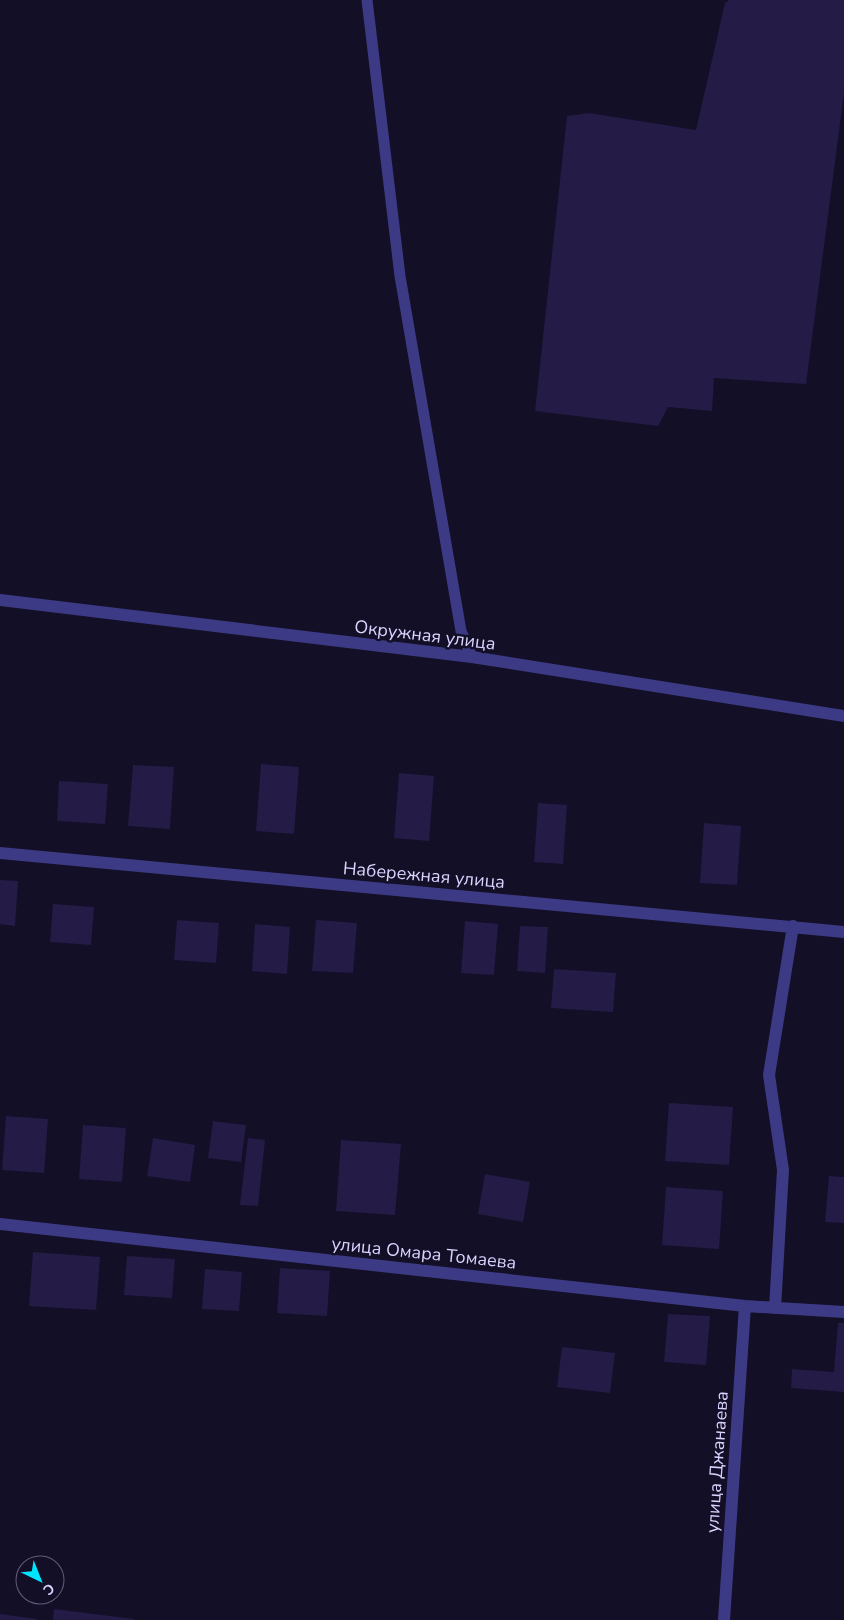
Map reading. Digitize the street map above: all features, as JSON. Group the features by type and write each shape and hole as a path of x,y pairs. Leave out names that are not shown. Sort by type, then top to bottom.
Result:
{"street":[{"name":"Окружная улица","path":"0,600 472,657 844,716"},
{"name":"Набережная улица","path":"0,853 844,932"},
{"path":"775,1308 783,1170 768,1075 793,926"},
{"name":"улица Омара Томаева","path":"0,1224 745,1306 844,1312"},
{"name":"улица Джанаева","path":"724,1620 745,1306"}],"lane":[{"path":"367,0 400,276 462,631 472,657"}],"building":[{"path":"729,0 844,0 844,93 806,384 714,378 712,411 668,407 658,426 535,411 567,116 589,113 696,130 725,3"},
{"path":"261,764 299,767 294,834 256,831"},
{"path":"133,765 174,767 170,829 128,826"},
{"path":"399,773 434,776 429,841 394,838"},
{"path":"59,781 108,784 105,824 57,821"},
{"path":"538,803 567,805 563,864 534,862"},
{"path":"704,823 741,826 737,885 700,883"},
{"path":"0,880 18,881 15,926 0,924"},
{"path":"53,904 94,907 91,945 50,942"},
{"path":"177,920 219,923 216,963 174,960"},
{"path":"316,920 357,923 353,973 312,971"},
{"path":"465,921 498,924 494,975 461,973"},
{"path":"255,924 290,927 287,974 252,971"},
{"path":"520,926 548,927 545,973 517,971"},
{"path":"554,969 616,973 613,1012 551,1008"},
{"path":"669,1103 733,1107 729,1165 665,1161"},
{"path":"6,1116 48,1119 44,1173 2,1170"},
{"path":"213,1121 246,1125 241,1162 208,1158"},
{"path":"83,1125 126,1128 122,1182 79,1179"},
{"path":"153,1138 195,1145 190,1182 147,1176"},
{"path":"248,1138 265,1140 258,1206 240,1205"},
{"path":"341,1140 401,1144 395,1215 336,1211"},
{"path":"485,1174 530,1182 523,1222 478,1214"},
{"path":"829,1176 844,1177 844,1223 825,1222"},
{"path":"666,1187 723,1191 719,1249 662,1245"},
{"path":"33,1252 100,1257 96,1310 29,1306"},
{"path":"127,1256 175,1259 172,1298 124,1295"},
{"path":"280,1268 330,1271 327,1316 277,1313"},
{"path":"205,1269 242,1272 239,1311 202,1309"},
{"path":"668,1314 710,1316 706,1365 664,1362"},
{"path":"838,1323 844,1323 844,1392 791,1388 792,1369 834,1372"},
{"path":"562,1347 615,1353 610,1393 557,1387"},
{"path":"54,1609 134,1619 134,1620 53,1620"},
{"path":"0,1614 37,1619 37,1620 0,1620"}]}
